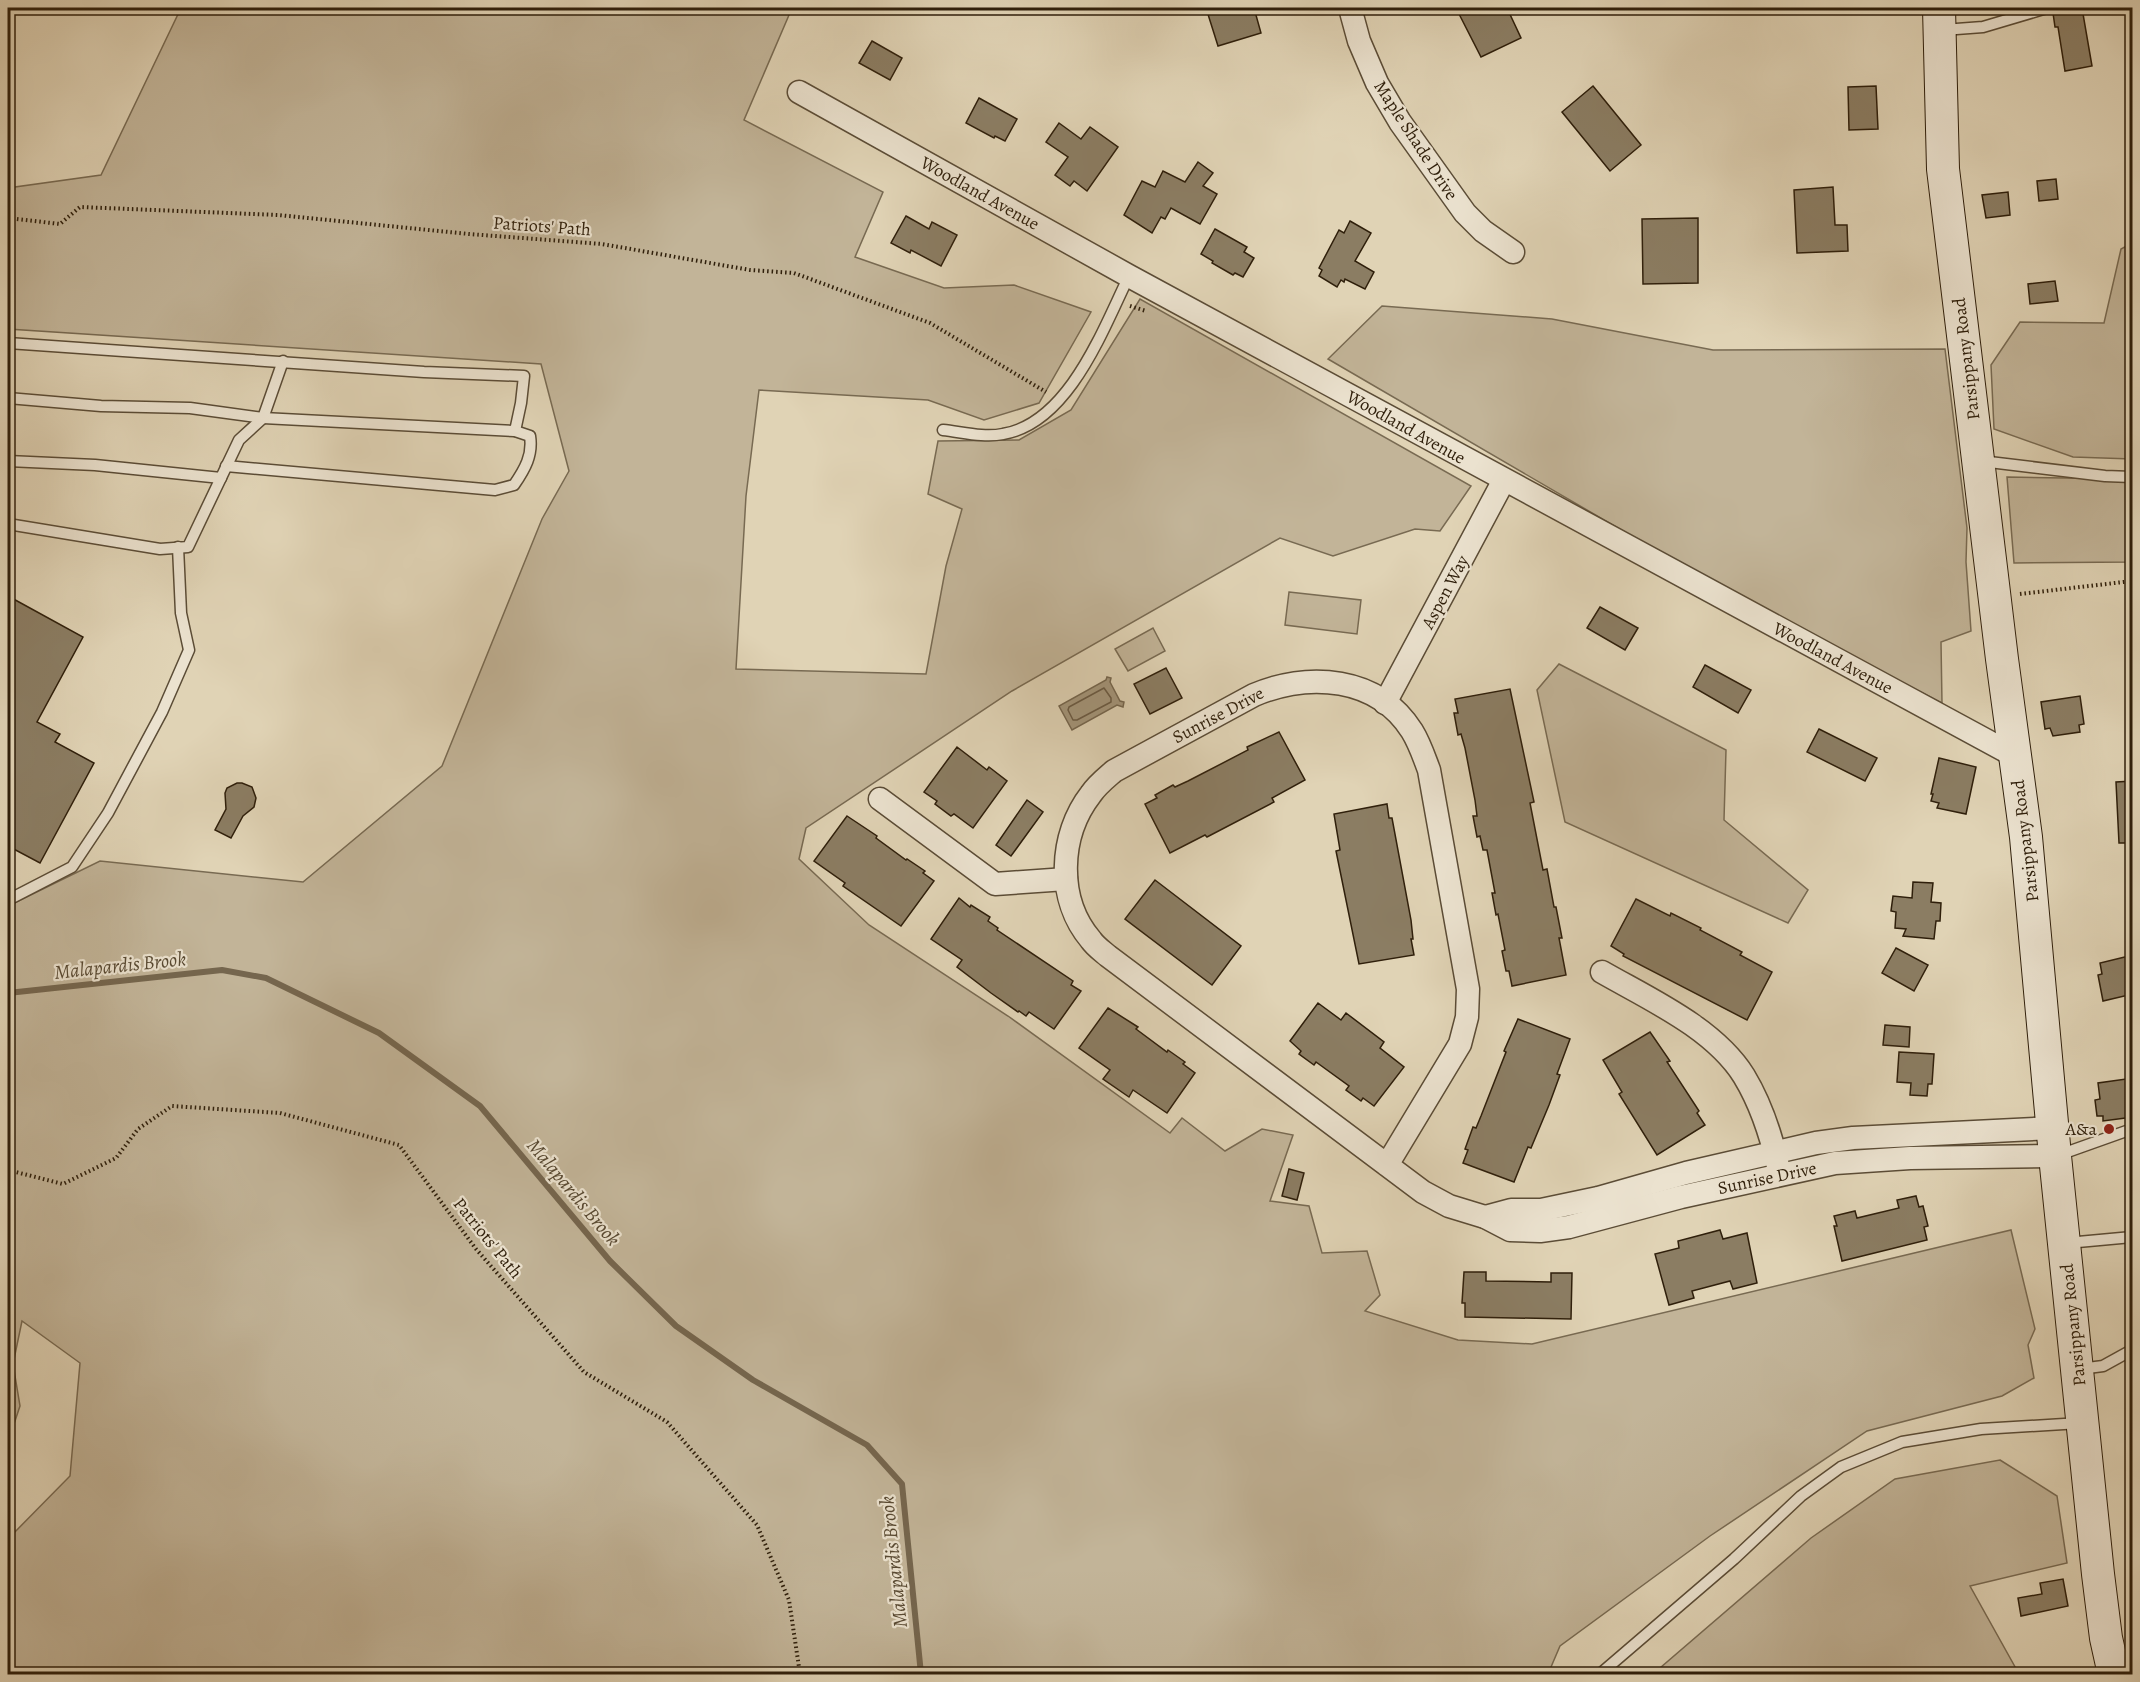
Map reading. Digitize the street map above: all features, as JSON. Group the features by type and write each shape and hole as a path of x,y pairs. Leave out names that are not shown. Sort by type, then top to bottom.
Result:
{"main road":[{"name":"Parsippany Road","path":"1939,19 1943,169 2026,837 2098,1574 2106,1638 2114,1674"}],"street":[{"name":"Maple Shade Drive","path":"1350,8 1359,41 1377,83 1400,122 1465,213 1483,231 1513,252"},
{"name":"Woodland Avenue","path":"799,92 1129,276 2015,756"},
{"name":"Aspen Way","path":"1385,703 1504,480"},
{"name":"Sunrise Drive","path":"1387,1165 1461,1044 1467,1017 1468,989 1429,770 1412,731 1394,710 1356,687 1334,682 1307,681 1276,686 1254,695 1114,771 1090,794 1076,818 1065,859 1066,879 1075,913 1091,941 1108,956 1423,1192 1449,1206 1485,1217 1511,1210 1600,1208 1686,1173 1778,1164 1816,1143 1853,1138 2054,1142"},
{"path":"880,799 995,884 1066,879"},
{"path":"1602,972 1676,1014 1702,1032 1724,1052 1744,1075 1770,1132 1778,1164"}],"lane":[{"path":"1939,19 1983,27 2047,8"},
{"path":"943,430 1002,435 1028,425 1045,414 1061,399 1093,349 1129,276"},
{"path":"8,343 424,372 524,376 515,431"},
{"path":"8,524 160,549 188,547 239,440 263,418 283,361"},
{"path":"8,398 101,406 190,408 263,418 515,431 530,436 532,448 525,469 514,485 495,490 226,466"},
{"path":"1978,460 2105,476 2133,477"},
{"path":"8,461 95,465 220,478"},
{"path":"8,900 72,867 108,813 162,711 189,650 181,614 178,548"},
{"path":"2054,1142 2133,1129"},
{"path":"2064,1243 2133,1238"},
{"path":"2077,1370 2103,1366 2133,1350"},
{"path":"1600,1674 1734,1559 1801,1496 1841,1467 1902,1442 1981,1429 2083,1423"}],"path":[{"name":"Patriots' Path","path":"8,218 60,224 80,207 278,214 470,234 602,244 750,270 794,273 930,323 1051,395"},
{"path":"2019,594 2133,580"},
{"name":"Patriots' Path","path":"8,1170 63,1184 116,1158 138,1128 172,1106 280,1113 399,1145 476,1249 584,1372 667,1422 757,1525 789,1600 800,1674"}],"shaded area":[{"path":"181,8 792,8 744,120 883,192 855,257 944,288 1014,285 1091,312 1039,403 984,420 928,400 759,390 746,496 736,669 926,674 946,566 962,509 928,494 938,441 1019,440 1071,410 1140,299 1471,486 1440,531 1415,529 1333,556 1280,538 1012,691 806,828 799,859 869,925 1008,1016 1170,1133 1182,1118 1225,1151 1262,1129 1293,1135 1270,1201 1309,1206 1322,1253 1367,1251 1380,1295 1365,1311 1458,1340 1532,1344 2011,1230 2035,1329 2028,1345 2034,1378 2002,1396 1867,1431 1710,1536 1560,1646 1548,1674 8,1674 8,1539 70,1476 80,1363 22,1321 13,1364 20,1406 8,1442 8,906 100,861 303,882 442,766 542,519 569,471 541,364 8,329 8,188 101,175"},
{"path":"2132,243 2132,459 2073,457 1994,429 1991,365 2020,322 2104,323 2121,249"},
{"path":"1382,306 1552,319 1713,350 1945,349 1967,528 1966,562 1971,631 1941,642 1942,703 1750,605 1328,359"},
{"path":"2007,477 2132,479 2132,562 2014,563"},
{"path":"1289,592 1361,600 1357,634 1285,625"},
{"path":"1153,628 1165,651 1128,671 1115,649"},
{"path":"1559,664 1726,750 1724,820 1808,890 1788,923 1565,822 1537,690"},
{"path":"2000,1460 2057,1496 2067,1563 1970,1586 2019,1674 1653,1674 1811,1538 1895,1479"}],"water":[{"path":"1107,677 1111,678 1110,682 1120,701 1124,702 1123,707 1117,705 1072,730 1059,706 1106,680"}],"building":[{"path":"1206,8 1254,8 1261,33 1218,46"},
{"path":"1456,8 1507,8 1521,38 1481,57"},
{"path":"2054,8 2082,8 2092,66 2065,71 2058,27 2055,27"},
{"path":"872,41 902,58 890,80 859,63"},
{"path":"1593,86 1641,145 1610,171 1562,112"},
{"path":"1876,86 1878,129 1849,130 1848,87"},
{"path":"979,98 1017,119 1005,141 995,136 994,138 966,123"},
{"path":"1059,123 1081,139 1090,127 1118,147 1087,191 1074,181 1070,186 1055,175 1068,157 1046,142"},
{"path":"1198,162 1213,173 1203,186 1217,194 1200,224 1171,208 1165,219 1161,217 1152,233 1124,215 1142,181 1155,187 1163,171 1185,182"},
{"path":"2056,179 2058,199 2039,201 2037,181"},
{"path":"1833,187 1835,225 1847,225 1848,251 1797,253 1794,190"},
{"path":"2008,192 2010,215 1986,218 1982,195"},
{"path":"906,216 929,229 932,222 957,235 941,266 911,250 910,253 891,243"},
{"path":"1698,218 1698,283 1643,284 1642,219"},
{"path":"1350,221 1371,233 1355,261 1374,272 1365,289 1345,279 1344,282 1341,280 1337,287 1319,276 1322,270 1319,268 1339,230 1344,233"},
{"path":"1215,229 1247,247 1244,252 1254,258 1243,277 1235,273 1233,275 1201,254"},
{"path":"2055,281 2058,301 2030,304 2028,284"},
{"path":"8,596 83,637 37,722 60,734 55,742 94,763 40,863 8,846"},
{"path":"1600,607 1638,628 1625,650 1587,628"},
{"path":"1705,665 1751,690 1738,713 1693,687"},
{"path":"1166,668 1182,698 1150,714 1134,684"},
{"path":"1510,689 1534,802 1530,803 1543,870 1547,869 1554,907 1556,907 1566,975 1512,986 1502,951 1505,950 1492,893 1495,893 1487,850 1483,850 1480,836 1477,837 1473,816 1477,816 1475,800 1465,748 1461,734 1458,735 1454,713 1458,713 1455,699"},
{"path":"2080,696 2084,724 2079,725 2080,732 2053,736 2050,728 2045,729 2041,702"},
{"path":"1819,729 1877,758 1865,781 1807,752"},
{"path":"1279,732 1305,780 1272,798 1274,802 1207,837 1205,835 1170,853 1145,804 1157,798 1155,795 1173,785 1175,787 1188,781 1248,750 1247,747"},
{"path":"957,747 987,770 989,767 1007,781 973,828 954,814 951,816 935,804 937,801 924,792"},
{"path":"1939,758 1976,767 1966,814 1937,808 1939,803 1931,801"},
{"path":"2133,781 2133,843 2119,843 2116,782"},
{"path":"237,783 252,787 256,798 254,807 243,816 231,838 215,830 226,809 227,788"},
{"path":"1027,800 1043,812 1011,856 996,845"},
{"path":"1387,804 1389,818 1392,818 1411,920 1414,955 1359,964 1336,851 1340,850 1334,814"},
{"path":"847,816 877,836 876,838 906,860 925,871 923,873 934,881 901,926 843,886 845,883 814,861"},
{"path":"1155,880 1241,946 1212,985 1125,919"},
{"path":"1913,882 1933,883 1931,902 1941,903 1940,921 1936,921 1934,939 1903,936 1906,929 1895,928 1896,912 1891,911 1893,896 1912,898"},
{"path":"959,898 970,907 971,905 990,917 988,921 998,928 997,930 1073,981 1071,985 1081,991 1054,1029 1029,1012 1026,1016 1018,1012 991,993 957,967 962,960 931,939"},
{"path":"1636,899 1701,928 1700,930 1742,952 1740,955 1772,972 1747,1020 1623,956 1624,954 1611,946"},
{"path":"1896,948 1928,965 1914,991 1882,973"},
{"path":"2133,955 2133,994 2103,1001 2098,975 2102,974 2100,963"},
{"path":"1318,1003 1341,1020 1346,1013 1384,1042 1380,1048 1404,1067 1374,1106 1363,1098 1361,1101 1346,1090 1349,1086 1316,1062 1314,1065 1299,1054 1301,1051 1290,1041"},
{"path":"1108,1008 1138,1027 1136,1029 1167,1052 1168,1050 1185,1062 1183,1064 1195,1073 1167,1113 1133,1090 1129,1097 1103,1079 1110,1070 1079,1048"},
{"path":"1518,1019 1570,1039 1549,1105 1514,1182 1463,1163 1468,1150 1465,1149 1473,1127 1476,1128 1481,1116"},
{"path":"1885,1025 1910,1027 1909,1047 1883,1045"},
{"path":"1650,1032 1670,1061 1667,1062 1699,1111 1697,1113 1705,1125 1657,1155 1619,1094 1622,1092 1603,1060"},
{"path":"1899,1052 1934,1054 1932,1084 1928,1084 1927,1096 1910,1095 1911,1083 1897,1082"},
{"path":"2126,1079 2129,1094 2133,1094 2133,1117 2103,1121 2103,1116 2097,1116 2095,1100 2100,1099 2098,1083"},
{"path":"1289,1169 1304,1173 1297,1200 1282,1196"},
{"path":"1916,1196 1919,1207 1923,1206 1928,1226 1924,1227 1927,1240 1842,1261 1834,1216 1855,1211 1857,1218 1899,1208 1897,1200"},
{"path":"1720,1230 1723,1239 1747,1233 1757,1283 1733,1289 1730,1281 1692,1291 1694,1298 1669,1305 1655,1254 1679,1248 1678,1241"},
{"path":"1464,1272 1486,1272 1486,1281 1551,1282 1551,1273 1572,1273 1571,1319 1465,1317 1465,1303 1462,1303"},
{"path":"2063,1579 2068,1606 2021,1616 2018,1598 2042,1594 2040,1583"}],"waterway":[{"name":"Malapardis Brook","path":"8,993 222,970 266,978 379,1033 480,1106 610,1261 676,1326 753,1380 867,1445 902,1484 921,1674"}],"place":[{"name":"A&a","path":"2109,1129"}]}
